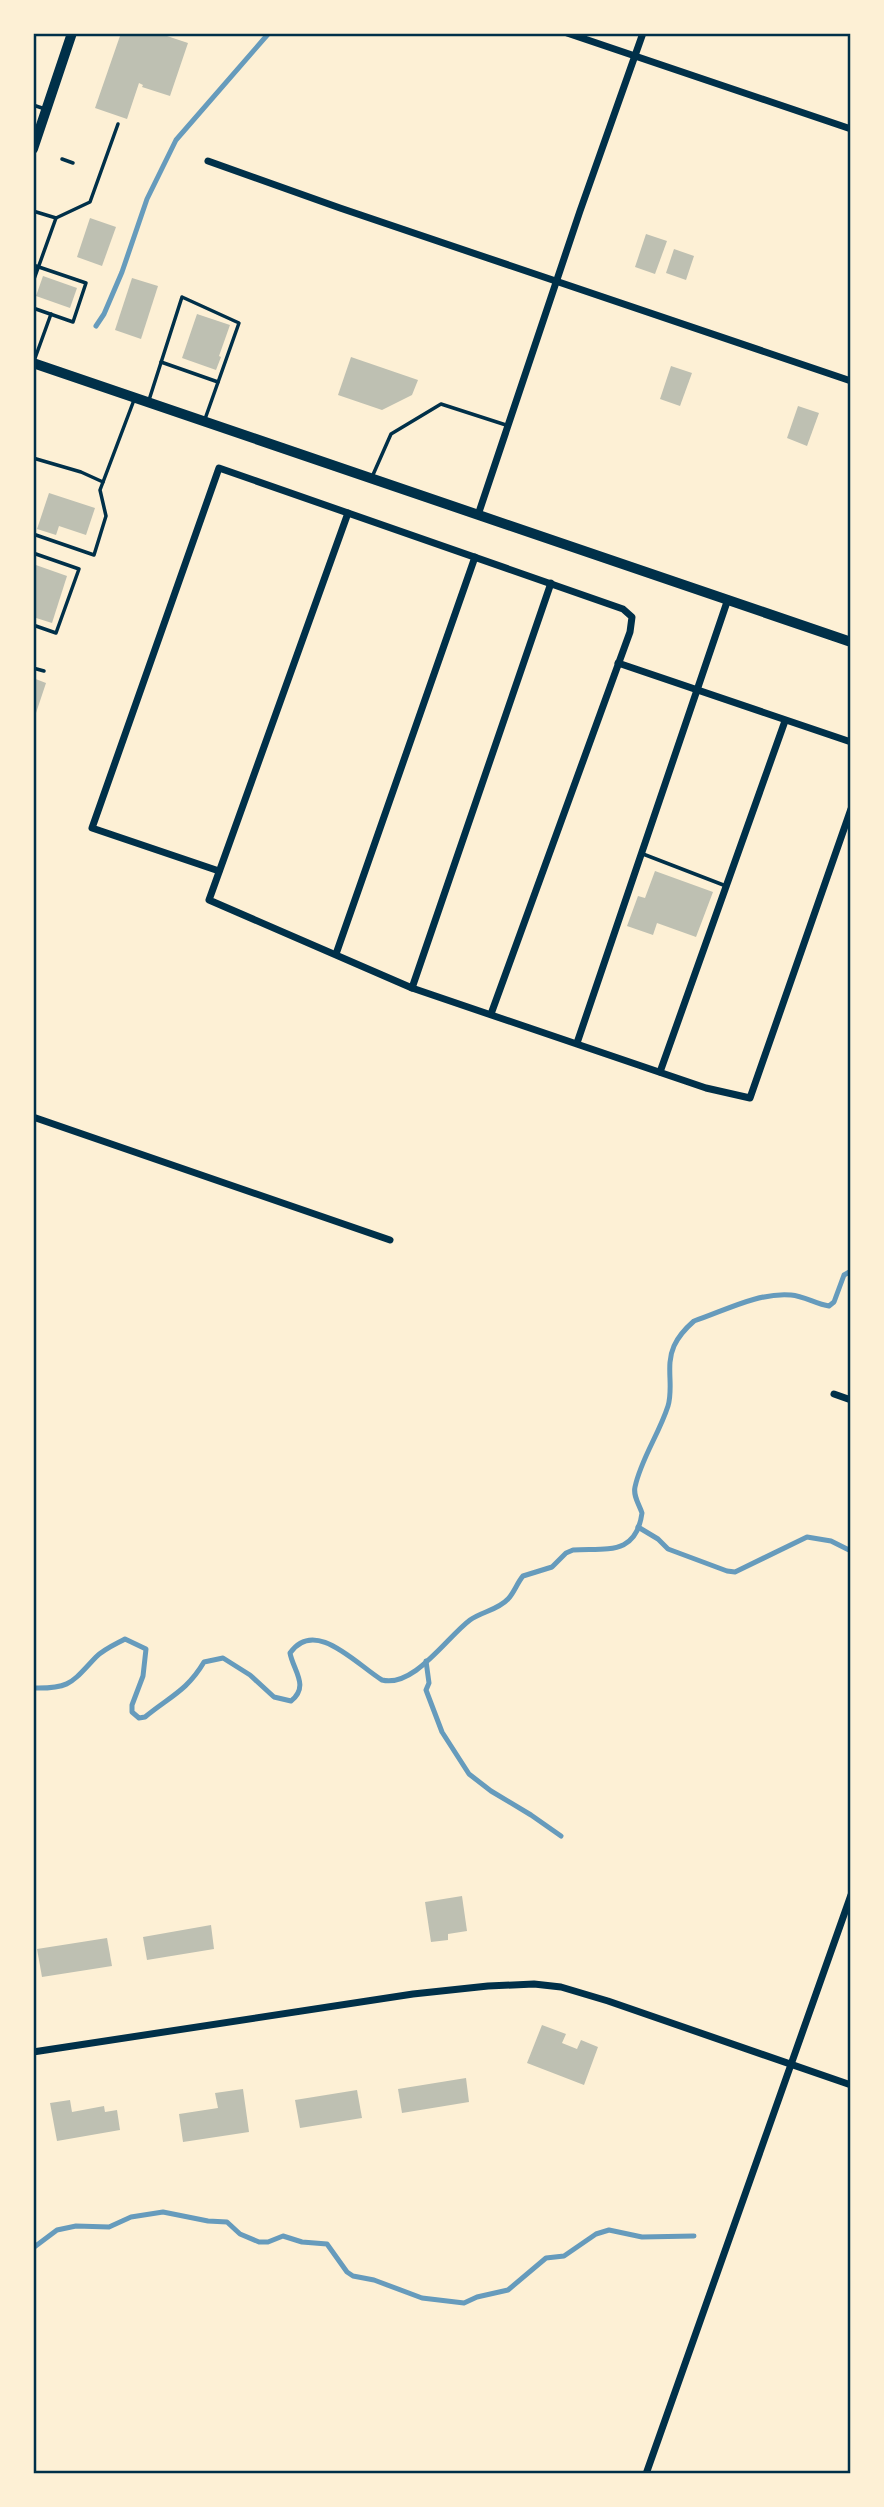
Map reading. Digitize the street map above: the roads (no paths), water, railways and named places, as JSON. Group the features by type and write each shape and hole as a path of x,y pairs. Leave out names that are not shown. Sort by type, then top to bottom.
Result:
{"street":[{"path":"33,149 72,33"},
{"path":"567,33 851,130"},
{"path":"478,515 643,33"},
{"path":"208,161 851,381"},
{"path":"34,363 851,642"},
{"path":"219,871 92,828 219,468 623,609 632,617 630,632 491,1014"},
{"path":"348,513 209,900 412,988 706,1088 750,1098 851,808"},
{"path":"336,954 475,557"},
{"path":"412,988 551,583"},
{"path":"577,1043 728,599"},
{"path":"618,663 851,742"},
{"path":"660,1072 785,721"},
{"path":"33,1118 390,1240"},
{"path":"834,1394 851,1400"},
{"path":"646,2474 851,1895"},
{"path":"33,2052 413,1994 534,1984 561,1987 608,2001 851,2085"}],"lane":[{"path":"33,105 46,109"},
{"path":"33,211 56,218 90,202 118,124"},
{"path":"33,282 56,218"},
{"path":"33,265 86,283 72,321 33,308"},
{"path":"148,402 182,298 239,323 204,421"},
{"path":"34,363 51,314"},
{"path":"160,362 218,382"},
{"path":"33,534 94,555 106,516 100,490 135,398"},
{"path":"372,479 391,434 441,404 508,426"},
{"path":"33,458 81,472 103,482"},
{"path":"33,553 79,569 56,633 33,625"},
{"path":"33,668 44,671"},
{"path":"642,854 726,886"}],"waterway":[{"path":"96,326 122,272 147,199 176,140 269,33"},
{"path":"33,1688 55,1687 70,1682 99,1654 125,1639 146,1649 143,1676 132,1705 132,1712 139,1718 145,1717 184,1687 204,1662 223,1658 250,1675 274,1697 291,1701 297,1695 300,1684 290,1653 300,1643 311,1640 336,1647 382,1680 406,1676 418,1669 470,1620 504,1603 523,1576 552,1567 573,1550 618,1547 633,1537 639,1527 642,1513 635,1487 668,1406 671,1354 680,1336 694,1321 767,1296 796,1296 829,1306 834,1302 844,1275 851,1271"},
{"path":"638,1527 658,1539 668,1549 735,1572 807,1537 831,1541 851,1551"},
{"path":"426,1661 429,1683 426,1690 442,1732 469,1774 561,1836"},
{"path":"33,2248 57,2230 76,2226 109,2227 131,2217 163,2212 227,2222 240,2234 259,2242 268,2242 283,2236 302,2242 327,2244 347,2272 353,2276 374,2280 422,2298 464,2303 508,2290 546,2258 564,2256 596,2234 609,2230 642,2237 694,2236"}]}
